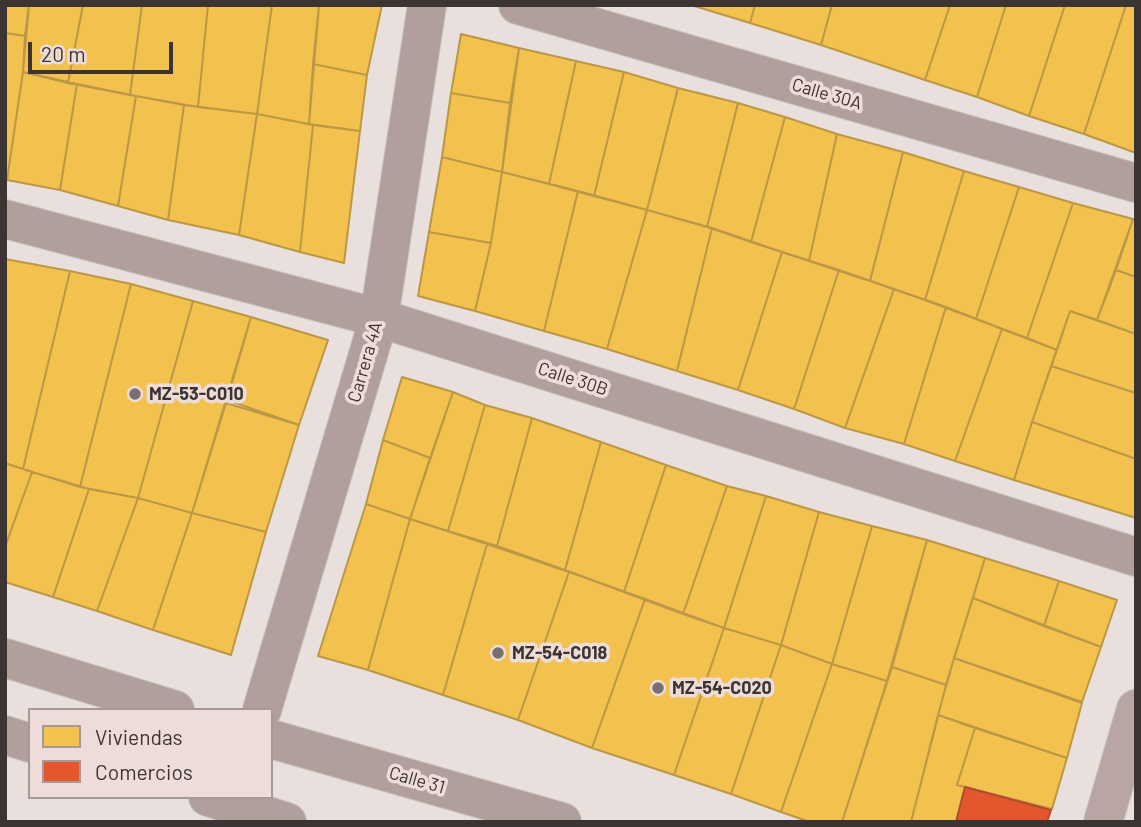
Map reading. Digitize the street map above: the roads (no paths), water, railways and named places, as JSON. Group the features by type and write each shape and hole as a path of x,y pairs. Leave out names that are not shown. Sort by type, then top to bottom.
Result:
{"main road":[{"path":"1103,822 1136,709"}],"street":[{"name":"Carrera 4A","path":"263,708 379,318 427,5"},
{"name":"Calle 30A","path":"519,5 1136,183"},
{"name":"Calle 30B","path":"5,219 379,318 1136,557"},
{"path":"5,658 168,708"},
{"path":"5,735 28,742"},
{"name":"Calle 31","path":"273,740 562,822"},
{"path":"214,799 287,822"}],"place":[{"name":"MZ-53-C010","path":"135,394"},
{"name":"MZ-54-C018","path":"498,653"},
{"name":"MZ-54-C020","path":"658,688"}]}
